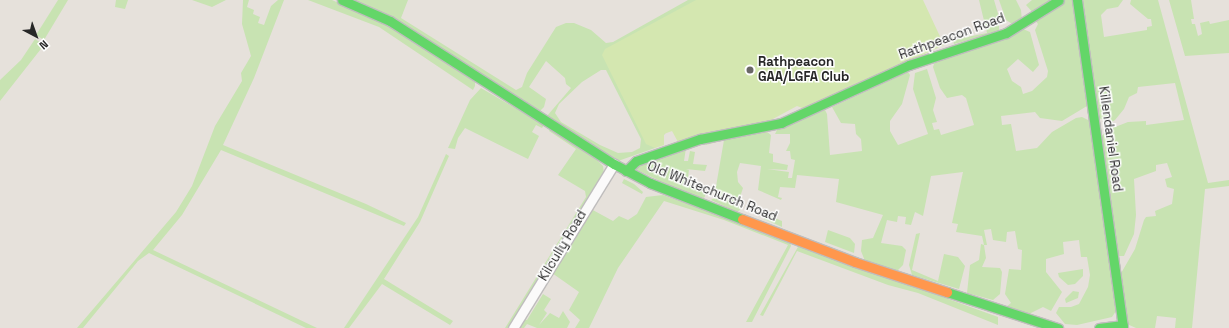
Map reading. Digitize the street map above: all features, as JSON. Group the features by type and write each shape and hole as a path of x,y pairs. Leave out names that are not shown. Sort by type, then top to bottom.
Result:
{"street":[{"name":"Old Whitechurch Road","path":"342,0 390,21 614,164 666,190 855,262 1058,328"},
{"name":"Rathpeacon Road","path":"626,171 636,161 700,139 785,122 909,65 1007,32 1059,0"},
{"name":"Killendaniel Road","path":"1077,0 1123,326"},
{"name":"Kilcully Road","path":"513,328 614,164"},
{"path":"1099,328 1123,326"}],"green space":[{"path":"58,0 68,0 44,40 36,35"},
{"path":"116,0 128,0 125,9 115,7"},
{"path":"192,0 226,0 212,7"},
{"path":"243,0 249,0 247,7 254,10 253,14 260,17 258,23 264,25 271,6 278,0 284,0 254,78 223,145 366,204 406,223 404,226 221,150 182,215 153,250 317,328 306,328 149,253 138,261 83,328 77,328 176,212 192,186 215,126 242,81 241,73 251,56 242,24"},
{"path":"308,0 332,0 388,25 475,82 473,90 379,27"},
{"path":"355,0 408,0 401,18 516,90 522,87 527,73 556,27 566,23 574,23 591,30 606,43 613,42 688,0 709,0 676,118 655,148 618,161 547,116 571,88 566,84 565,78 546,61 529,87 546,99 544,107 540,111","holes":["601,70 606,70 641,139 640,148 632,152 618,153 600,145 561,122 555,113 559,104 582,82"]},
{"name":"Rathpeacon GAA/LGFA Club","path":"696,0 923,0 944,45 805,109 797,106 771,120 678,142 672,131 664,134 664,145 655,148 646,144 602,55 605,49"},
{"path":"979,0 994,0 999,17 999,32 954,44 953,41 962,38 987,33"},
{"path":"999,0 1016,0 1021,10 1022,21 1014,25 1006,20"},
{"path":"1032,0 1054,0 1034,14 1026,5"},
{"path":"1063,0 1072,0 1087,106 1062,121 1040,118 1035,112 1001,116 1002,125 1011,124 1016,151 1037,148 1052,132 1076,118 1082,117 1090,121 1116,311 1112,317 1077,325 1065,324 1056,313 1059,307 1071,307 1079,304 1088,287 1090,275 1087,257 1081,257 1079,240 1063,242 1064,254 1046,259 1046,272 1062,292 1051,311 1043,307 1029,314 1006,307 1011,303 1005,294 1009,269 1021,270 1022,250 1018,249 1015,231 1007,232 1006,242 993,240 991,229 984,230 987,245 984,245 982,236 956,232 958,224 952,223 963,172 931,176 923,216 915,212 911,225 905,224 906,217 898,216 897,222 887,220 881,243 902,246 906,250 903,265 897,271 865,261 861,251 862,240 873,238 883,215 836,202 839,179 797,175 795,188 780,187 778,197 782,198 781,200 758,190 761,166 740,163 737,172 738,182 743,188 737,206 741,208 740,210 737,212 711,200 714,198 724,140 706,145 705,142 767,132 771,135 769,153 773,154 773,162 788,165 787,170 767,169 789,172 788,178 792,178 795,160 791,159 790,151 786,151 790,143 790,134 775,134 778,128 825,110 827,114 830,155 862,151 861,139 856,134 855,124 841,123 832,107 908,72 910,75 902,104 890,121 890,131 898,145 928,134 913,89 915,73 927,69 936,98 933,110 937,122 932,123 934,130 939,129 941,135 974,125 966,98 962,95 947,98 940,88 933,67 935,61 1023,29 1030,32 1039,65 1033,72 1018,59 1007,69 1012,81 1021,87 1023,94 1032,91 1047,77 1048,71 1035,30 1038,24 1035,20"},
{"path":"1082,0 1123,0 1118,7 1107,9 1101,15 1104,37 1147,30 1147,27 1152,26 1151,19 1148,19 1130,4 1131,0 1158,0 1208,183 1229,180 1229,186 1205,189 1192,328 1175,328 1176,318 1157,316 1155,328 1136,328 1127,324 1120,275 1135,249 1144,220 1146,217 1156,216 1155,211 1172,204 1174,189 1167,187 1165,179 1172,177 1167,163 1156,165 1156,171 1134,179 1136,215 1134,234 1124,256 1118,256 1100,137 1110,129 1128,122 1146,121 1146,125 1184,120 1175,83 1138,87 1137,93 1129,97 1124,109 1115,120 1110,123 1099,118"},
{"path":"1169,0 1191,0 1194,19 1191,19 1192,24 1195,24 1198,36 1202,34 1200,23 1209,21 1210,24 1229,20 1229,53 1185,56"},
{"path":"35,39 44,45 0,101 0,80 21,60"},
{"path":"481,88 544,125 542,128 536,125 532,132 539,136 528,159 465,128 458,138 455,149 448,148 470,100"},
{"path":"550,129 597,160 603,166 604,174 509,328 505,328 586,197 585,191 558,175 576,149 549,131"},
{"path":"686,148 684,161 688,161 690,151 695,152 693,164 707,165 705,171 686,169 689,170 687,184 705,190 707,192 704,198 685,193 637,170 637,167"},
{"path":"446,154 449,156 420,222 384,279 453,321 450,325 382,284 349,328 344,328 418,217"},
{"path":"624,179 634,184 643,192 642,194 622,183"},
{"path":"663,195 790,241 791,246 752,322 746,322 788,245 724,220 664,201 618,268 589,328 575,328 580,320 569,310 579,292 552,273 591,209 613,221 619,216 628,220 637,214 646,197"},
{"path":"767,215 782,221 782,227 764,219"},
{"path":"828,230 850,238 855,244 854,253 825,242"},
{"path":"920,233 912,270 938,281 944,254 958,257 965,266 959,289 912,275 909,265 916,234"},
{"path":"981,244 984,245 986,258 982,267 1000,268 1002,272 1000,294 993,300 967,293 970,265 979,260"},
{"path":"799,245 998,317 998,325 918,293 888,285 797,251 763,316 760,315"},
{"path":"1083,269 1083,276 1075,284 1068,285 1059,277 1058,273"},
{"path":"1073,291 1079,292 1078,298 1066,303 1065,299"},
{"path":"543,294 551,299 544,310 547,313 539,325 550,313 559,318 563,311 570,322 567,328 537,328 527,324 524,328 518,328 524,319 527,320"}],"traffic: fast":[{"path":"342,0 390,21 614,164 650,183 742,219"},
{"path":"626,171 636,161 700,139 781,123 909,65 1006,33 1059,0"},
{"path":"1077,0 1123,328"},
{"path":"947,292 1058,328"},
{"path":"1099,328 1123,325"}],"traffic: slow":[{"path":"742,219 855,262 947,292"}],"place":[{"name":"Rathpeacon GAA/LGFA Club","path":"750,70"}]}
